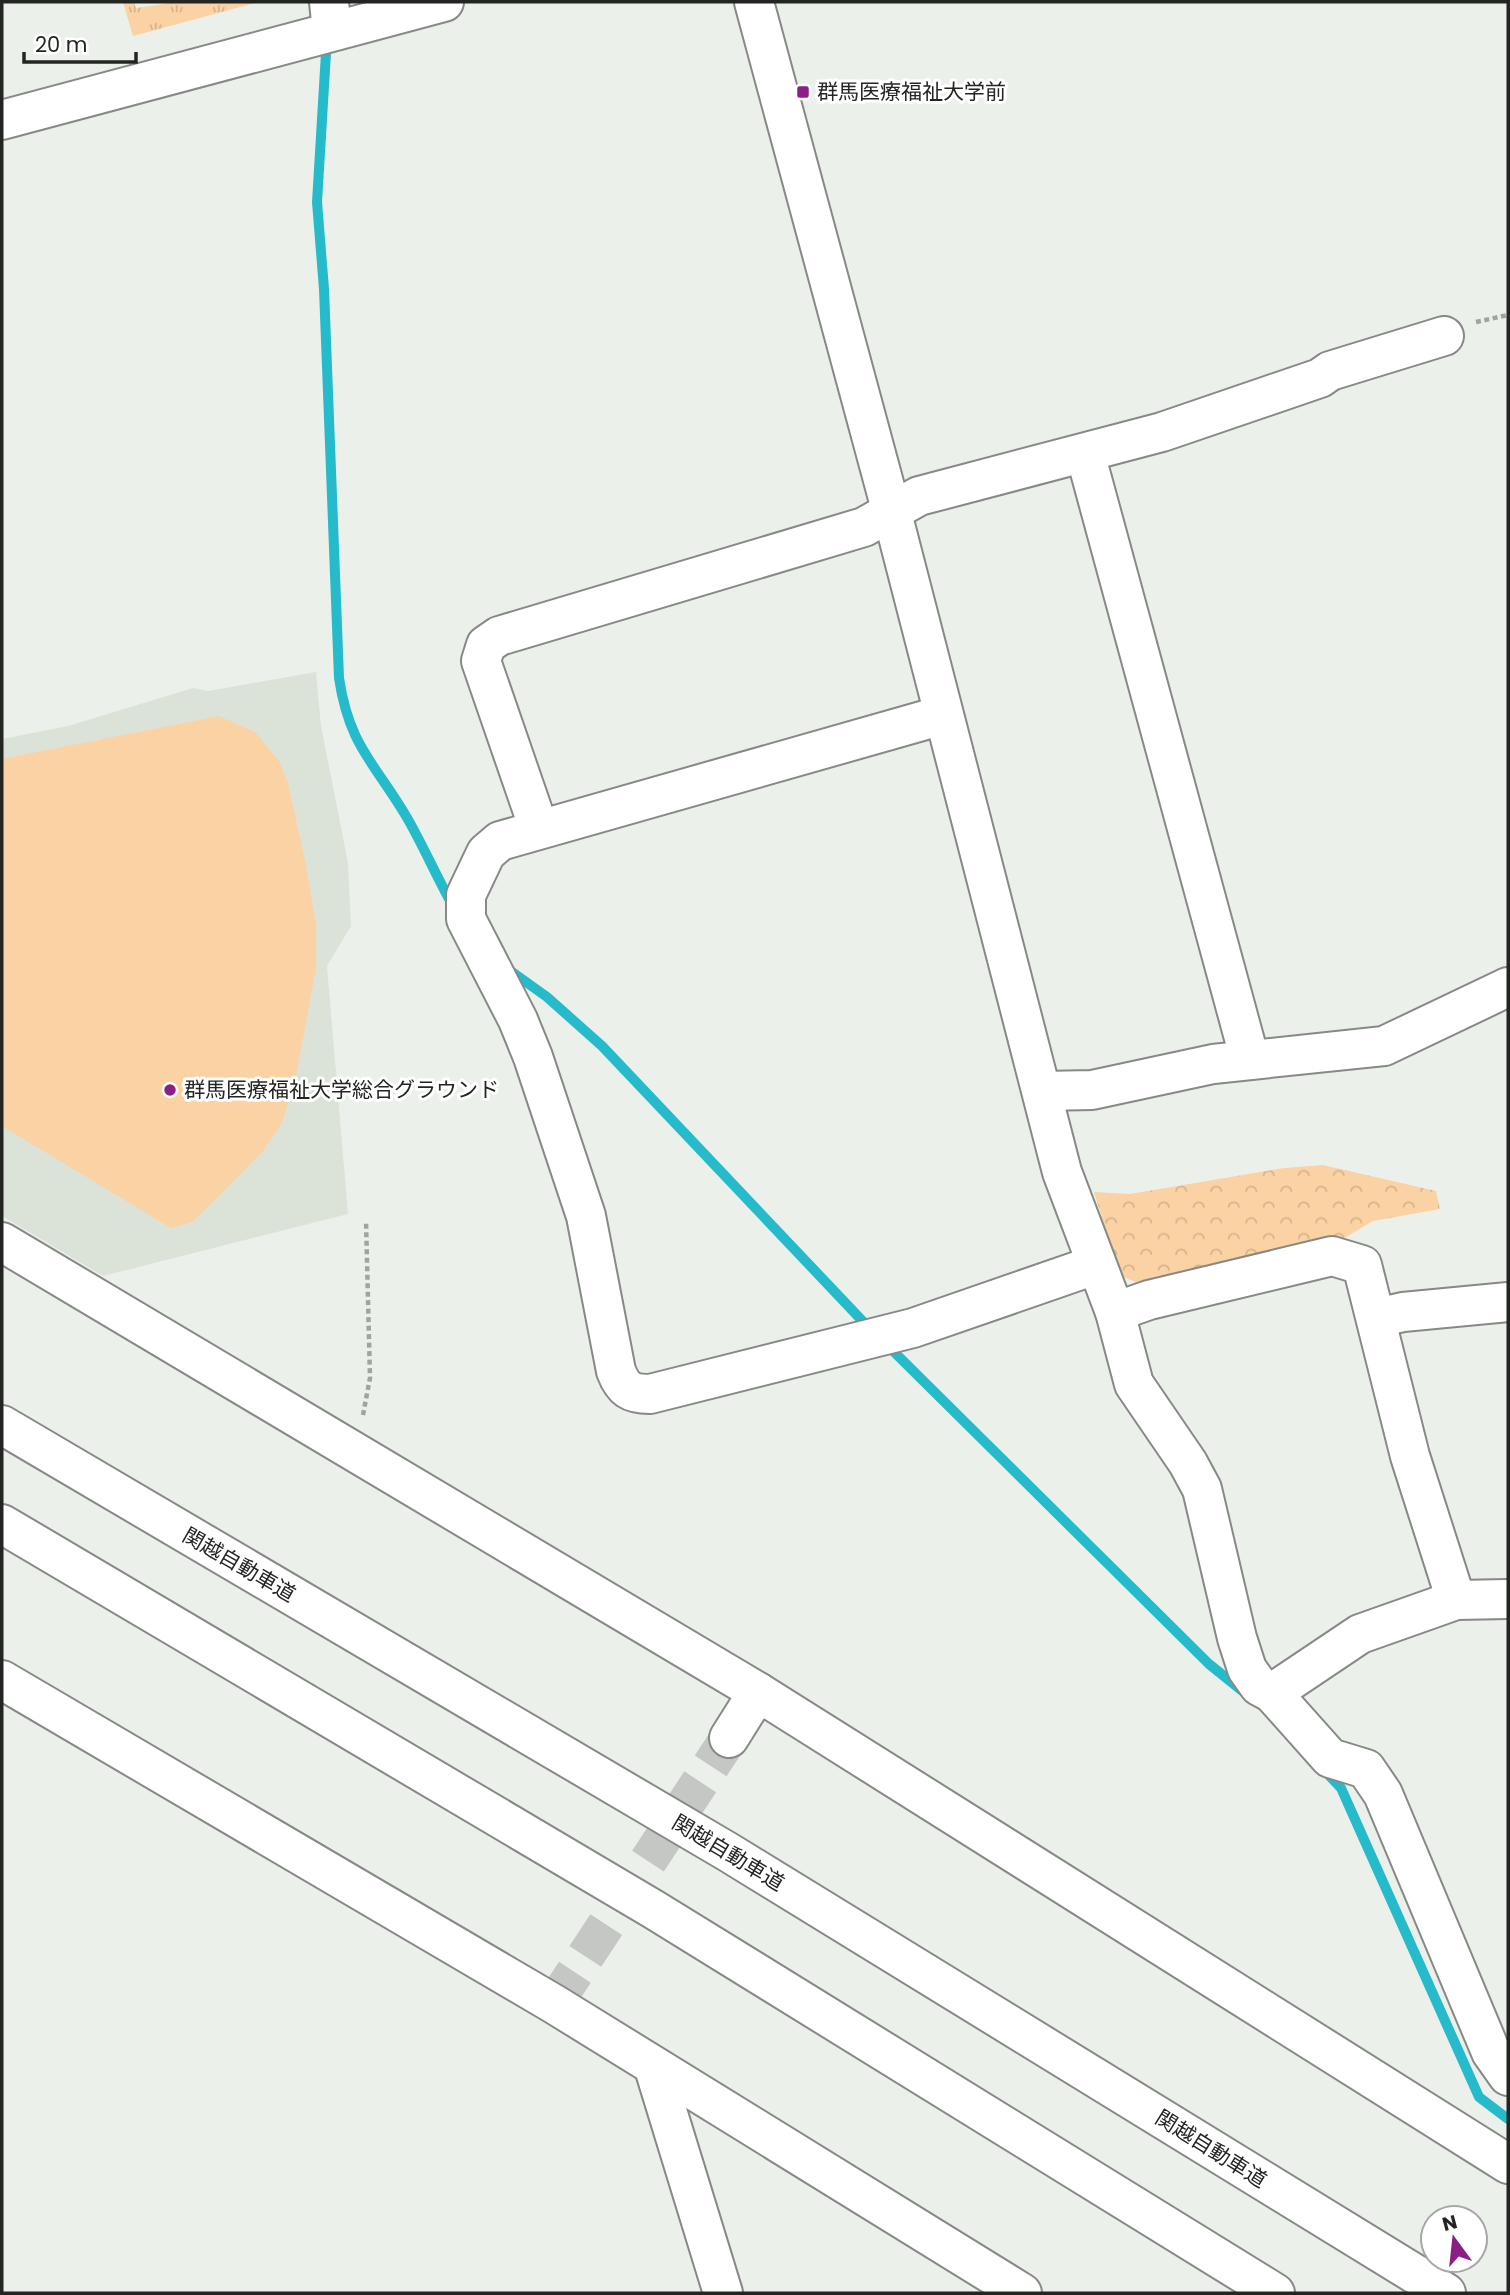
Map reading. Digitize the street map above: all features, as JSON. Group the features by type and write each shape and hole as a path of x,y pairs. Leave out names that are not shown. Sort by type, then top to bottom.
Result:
{"main road":[{"path":"2,120 331,16 444,2"},
{"path":"754,2 892,513 1062,1172 1115,1312 1134,1384 1188,1463 1202,1489 1237,1638 1247,1669 1259,1686 1272,1693 1330,1758 1366,1769 1382,1794 1491,2052 1508,2076"},
{"path":"540,829 481,661 486,645 506,634 864,527 919,496 1213,416 1321,378 1330,372 1444,336"},
{"path":"1085,453 1250,1060"},
{"path":"943,715 500,841 486,853 466,895 466,919 518,1020 537,1070 586,1216 616,1371 627,1390 635,1394 650,1394 884,1337 1096,1265"},
{"path":"1042,1091 1093,1090 1213,1064 1384,1046 1508,987"},
{"path":"2,1242 758,1692 1508,2164"},
{"path":"1115,1312 1149,1300 1332,1256 1362,1265 1410,1456 1456,1600"},
{"path":"1377,1318 1508,1302"},
{"name":"関越自動車道","path":"2,1425 728,1853 1446,2293"},
{"path":"2,1524 653,1909 1275,2293"},
{"path":"1272,1693 1360,1634 1456,1600 1508,1599"},
{"path":"2,1680 554,2004 1022,2293"},
{"path":"729,1738 758,1692"},
{"path":"654,2068 723,2293"}],"path":[{"path":"348,1448 367,1401 370,1378 366,1221"}],"shaded area":[{"name":"群馬医療福祉大学総合グラウンド","path":"316,672 321,726 348,863 351,926 327,966 348,1214 103,1276 2,1216 2,739 68,726 193,688 208,691"}],"green space":[{"path":"123,2 134,2 136,8 178,2 259,2 133,36"},
{"name":"群馬医療福祉大学総合グラウンド","path":"219,716 255,732 279,761 288,783 316,925 316,968 294,1087 281,1124 263,1151 192,1222 171,1228 2,1126 2,759"},
{"path":"1323,1165 1436,1191 1440,1209 1373,1221 1346,1237 1143,1286 1120,1275 1094,1192 1130,1194 1284,1168"}],"waterway":[{"path":"326,53 317,202 324,289 339,678 343,701 356,737 406,816 453,906"},
{"path":"505,967 547,997 602,1046 871,1330"},
{"path":"885,1343 1209,1664 1245,1693"},
{"path":"1324,1770 1341,1788 1479,2097 1508,2119"}],"tunnel":[{"path":"554,2004 729,1738"}],"place":[{"name":"群馬医療福祉大学前","path":"803,92"},
{"name":"群馬医療福祉大学総合グラウンド","path":"170,1090"}]}
